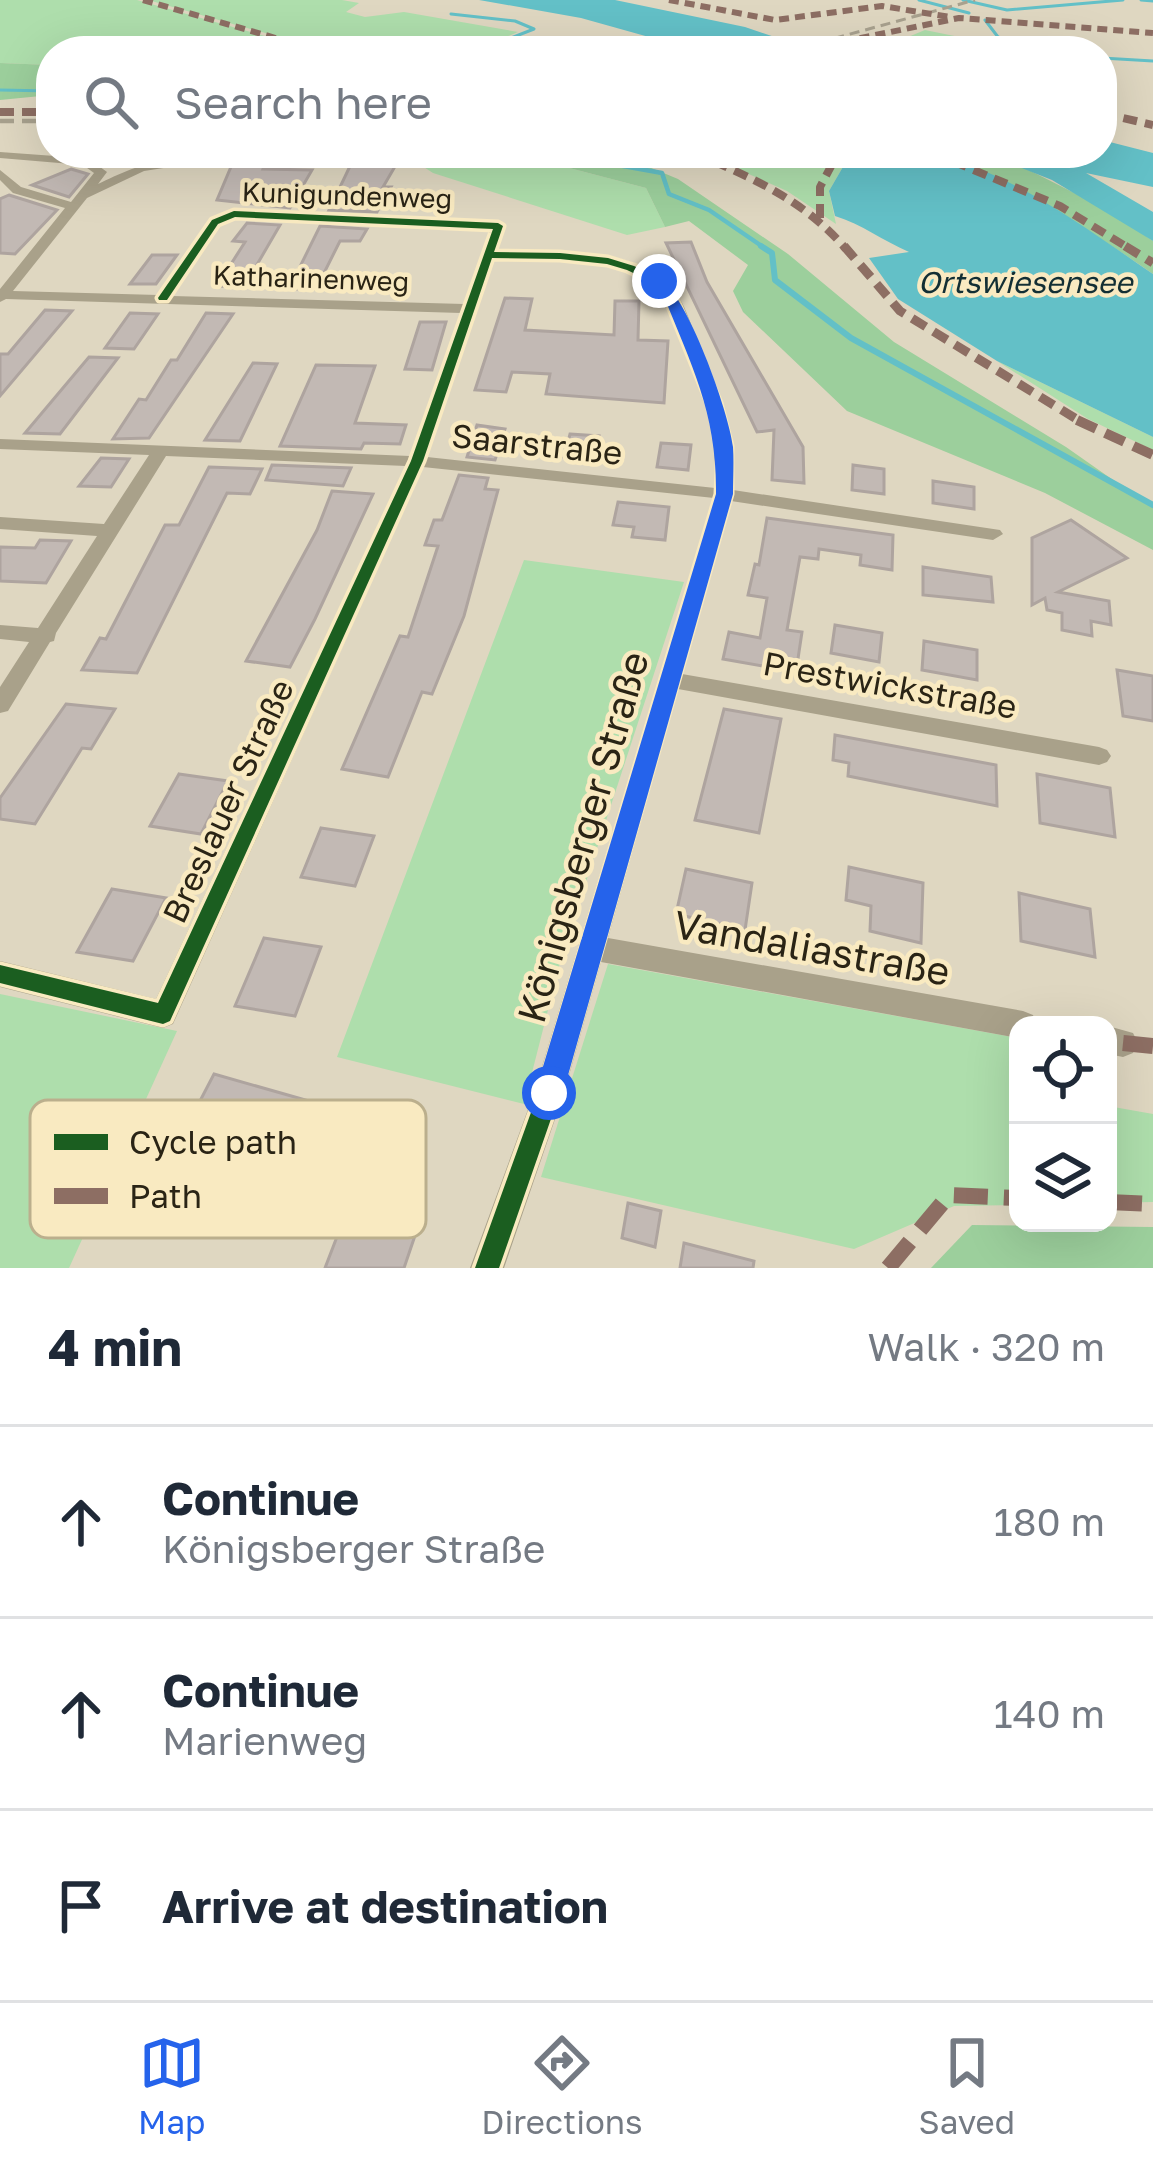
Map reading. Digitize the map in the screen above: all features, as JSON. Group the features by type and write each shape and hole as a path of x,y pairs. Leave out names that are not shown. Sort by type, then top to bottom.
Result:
{"street":[{"path":"0,155 36,156"},
{"path":"2,297 95,182 101,172 98,168"},
{"path":"0,191 79,201 142,168"},
{"path":"0,174 17,190"},
{"name":"Kunigundenweg","path":"163,298 215,222 234,214 498,226 489,255"},
{"path":"418,461 489,255"},
{"name":"Königsberger Straße","path":"487,1268 549,1093 724,494 725,446 714,403 669,292 659,281 609,262 489,255"},
{"name":"Katharinenweg","path":"2,297 472,309"},
{"name":"Saarstraße","path":"0,444 418,461 724,494 993,534"},
{"path":"0,705 161,449"},
{"name":"Breslauer Straße","path":"0,974 163,1014 418,461"},
{"path":"0,523 112,531"},
{"path":"0,632 47,636"},
{"name":"Prestwickstraße","path":"670,680 1099,756"},
{"name":"Vandaliastraße","path":"589,947 1009,1023"}],"green space":[{"path":"0,0 137,0 265,36 36,36 36,64 0,63"},
{"path":"148,0 342,0 359,3 346,12 365,17 404,12 518,32 508,36 276,36"},
{"path":"925,30 954,36 910,36"},
{"path":"0,63 36,64 36,96 0,100"},
{"path":"425,168 569,168 646,188 665,227 627,235"},
{"path":"569,168 651,168 678,179 788,254 894,342 1066,447 1153,508 1153,550 1045,493 847,411 743,312 733,291 748,265 689,221 665,227 646,188"},
{"path":"735,168 842,168 829,191 836,224 787,191"},
{"path":"963,168 1025,168 1108,210 1153,241 1153,274 1044,205"},
{"path":"997,361 1153,437 1153,450 1088,419"},
{"path":"524,560 684,582 562,955 524,1104 337,1057"},
{"path":"608,964 1009,1036 1009,1205 954,1206 854,1249 541,1177"},
{"path":"0,994 177,1031 146,1100 30,1100 30,1238 83,1238 69,1268 0,1268"},
{"path":"1117,1108 1153,1114 1153,1202 1117,1203"},
{"path":"972,1225 1009,1225 1009,1232 1117,1232 1117,1227 1153,1227 1153,1268 931,1268"}],"water":[{"path":"479,0 615,0 772,36 645,36 581,18"},
{"path":"1117,144 1153,153 1153,187 1086,173 1153,212 1153,241 1052,180 1022,168 1117,168"},
{"name":"Ortswiesensee","path":"842,168 978,168 1045,202 1153,274 1153,437 997,361 898,299 869,258 909,252 835,216 829,191"}],"building":[{"path":"231,168 312,170 290,208 217,200"},
{"path":"349,168 394,168 383,187 391,187 377,212 329,210"},
{"path":"71,169 88,174 69,197 32,185"},
{"path":"9,195 57,210 15,254 0,253 0,199"},
{"path":"247,223 280,225 244,287 217,286 245,242 233,241"},
{"path":"320,226 367,229 360,241 340,241 316,289 289,289"},
{"path":"691,242 707,282 803,447 804,483 772,480 774,430 757,432 666,243"},
{"path":"152,255 177,255 156,284 130,284"},
{"path":"505,298 532,299 525,330 614,335 615,301 639,301 638,340 668,341 664,403 546,394 550,374 512,372 506,392 475,390"},
{"path":"45,310 72,311 0,396 0,354 8,354"},
{"path":"130,313 158,314 134,349 105,348"},
{"path":"206,313 233,314 149,438 113,439 139,399 146,400 171,360 177,360"},
{"path":"420,322 446,322 432,370 405,369"},
{"path":"89,357 118,358 60,434 25,433"},
{"path":"253,363 277,364 240,441 205,440"},
{"path":"316,365 375,366 355,423 406,425 400,444 364,443 361,449 280,446"},
{"path":"477,425 505,429 495,460 467,457"},
{"path":"570,434 599,436 594,460 564,457"},
{"path":"661,443 691,445 688,470 657,467"},
{"path":"101,458 129,459 111,487 79,486"},
{"path":"272,465 351,468 343,486 266,480"},
{"path":"853,465 884,469 884,494 852,490"},
{"path":"209,467 262,469 250,494 227,493 137,673 82,670 100,638 106,639 165,525 179,525"},
{"path":"459,475 488,478 485,489 498,490 464,616 432,694 422,692 388,777 342,769 400,636 408,637 438,546 425,545 434,520 442,520"},
{"path":"933,481 974,487 974,509 933,503"},
{"path":"332,491 373,494 315,619 290,667 246,661 317,530"},
{"path":"618,502 669,507 665,540 632,537 634,527 613,525"},
{"path":"767,518 893,535 892,570 860,565 861,555 819,549 818,559 800,557 787,630 802,632 796,672 723,659 729,632 760,638 767,598 748,595"},
{"path":"1071,520 1127,558 1058,592 1109,601 1111,625 1091,621 1092,636 1062,630 1062,613 1047,610 1045,598 1032,605 1032,538"},
{"path":"40,540 71,541 46,583 0,581 0,547 35,548"},
{"path":"923,567 991,577 993,602 923,595"},
{"path":"835,625 882,633 879,662 831,653"},
{"path":"924,641 977,650 977,680 922,670"},
{"path":"1117,670 1153,676 1153,721 1123,716"},
{"path":"66,704 115,709 91,749 82,748 35,824 0,819 0,798"},
{"path":"724,709 781,719 759,833 695,820"},
{"path":"835,735 996,765 997,806 848,776 849,763 833,760"},
{"path":"179,774 228,781 201,834 150,826"},
{"path":"1037,774 1110,788 1115,837 1040,823"},
{"path":"321,828 374,836 355,886 301,877"},
{"path":"849,867 923,883 921,943 870,931 871,906 846,900"},
{"path":"686,869 752,883 745,930 676,914"},
{"path":"112,889 166,898 133,961 77,952"},
{"path":"1019,893 1090,909 1095,957 1021,941"},
{"path":"264,938 321,947 295,1016 235,1006"},
{"path":"214,1074 305,1100 200,1100"},
{"path":"628,1203 661,1211 655,1247 622,1238"},
{"path":"337,1238 414,1238 404,1268 325,1268"},
{"path":"684,1243 754,1261 753,1268 680,1268"}],"waterway":[{"path":"919,0 969,13"},
{"path":"963,0 1007,10 1123,0"},
{"path":"1141,0 1153,1"},
{"path":"451,14 515,21 534,29 516,36"},
{"path":"985,20 997,36"},
{"path":"1117,59 1153,61"},
{"path":"0,90 36,91"},
{"path":"634,168 662,173 669,194 709,210 766,249"},
{"path":"761,246 772,253 775,280 851,338 1153,505"}],"railway":[{"path":"843,36 975,0"},
{"path":"0,121 36,121"}],"marked path":[{"path":"143,0 279,36"},
{"path":"669,0 775,20 882,6 950,17"},
{"path":"871,36 959,18 1153,33"},
{"path":"0,112 36,112"},
{"path":"1117,117 1153,125"},
{"path":"729,168 771,186 820,218 900,311 1075,419 1153,455"},
{"path":"820,218 820,187 830,168"},
{"path":"969,168 1060,206 1153,263"},
{"path":"1123,1043 1153,1046"},
{"path":"888,1268 949,1195 1009,1198"},
{"path":"1117,1202 1153,1204"}],"cycle path":[{"path":"0,974 163,1014 417,461 498,226 234,214 215,222 163,298"},
{"path":"487,1268 549,1093 724,494 725,446 714,403 669,293 651,278 608,261 489,255"}],"route":[{"path":"549,1093 724,494 725,446 714,403 669,292 659,281"}]}
